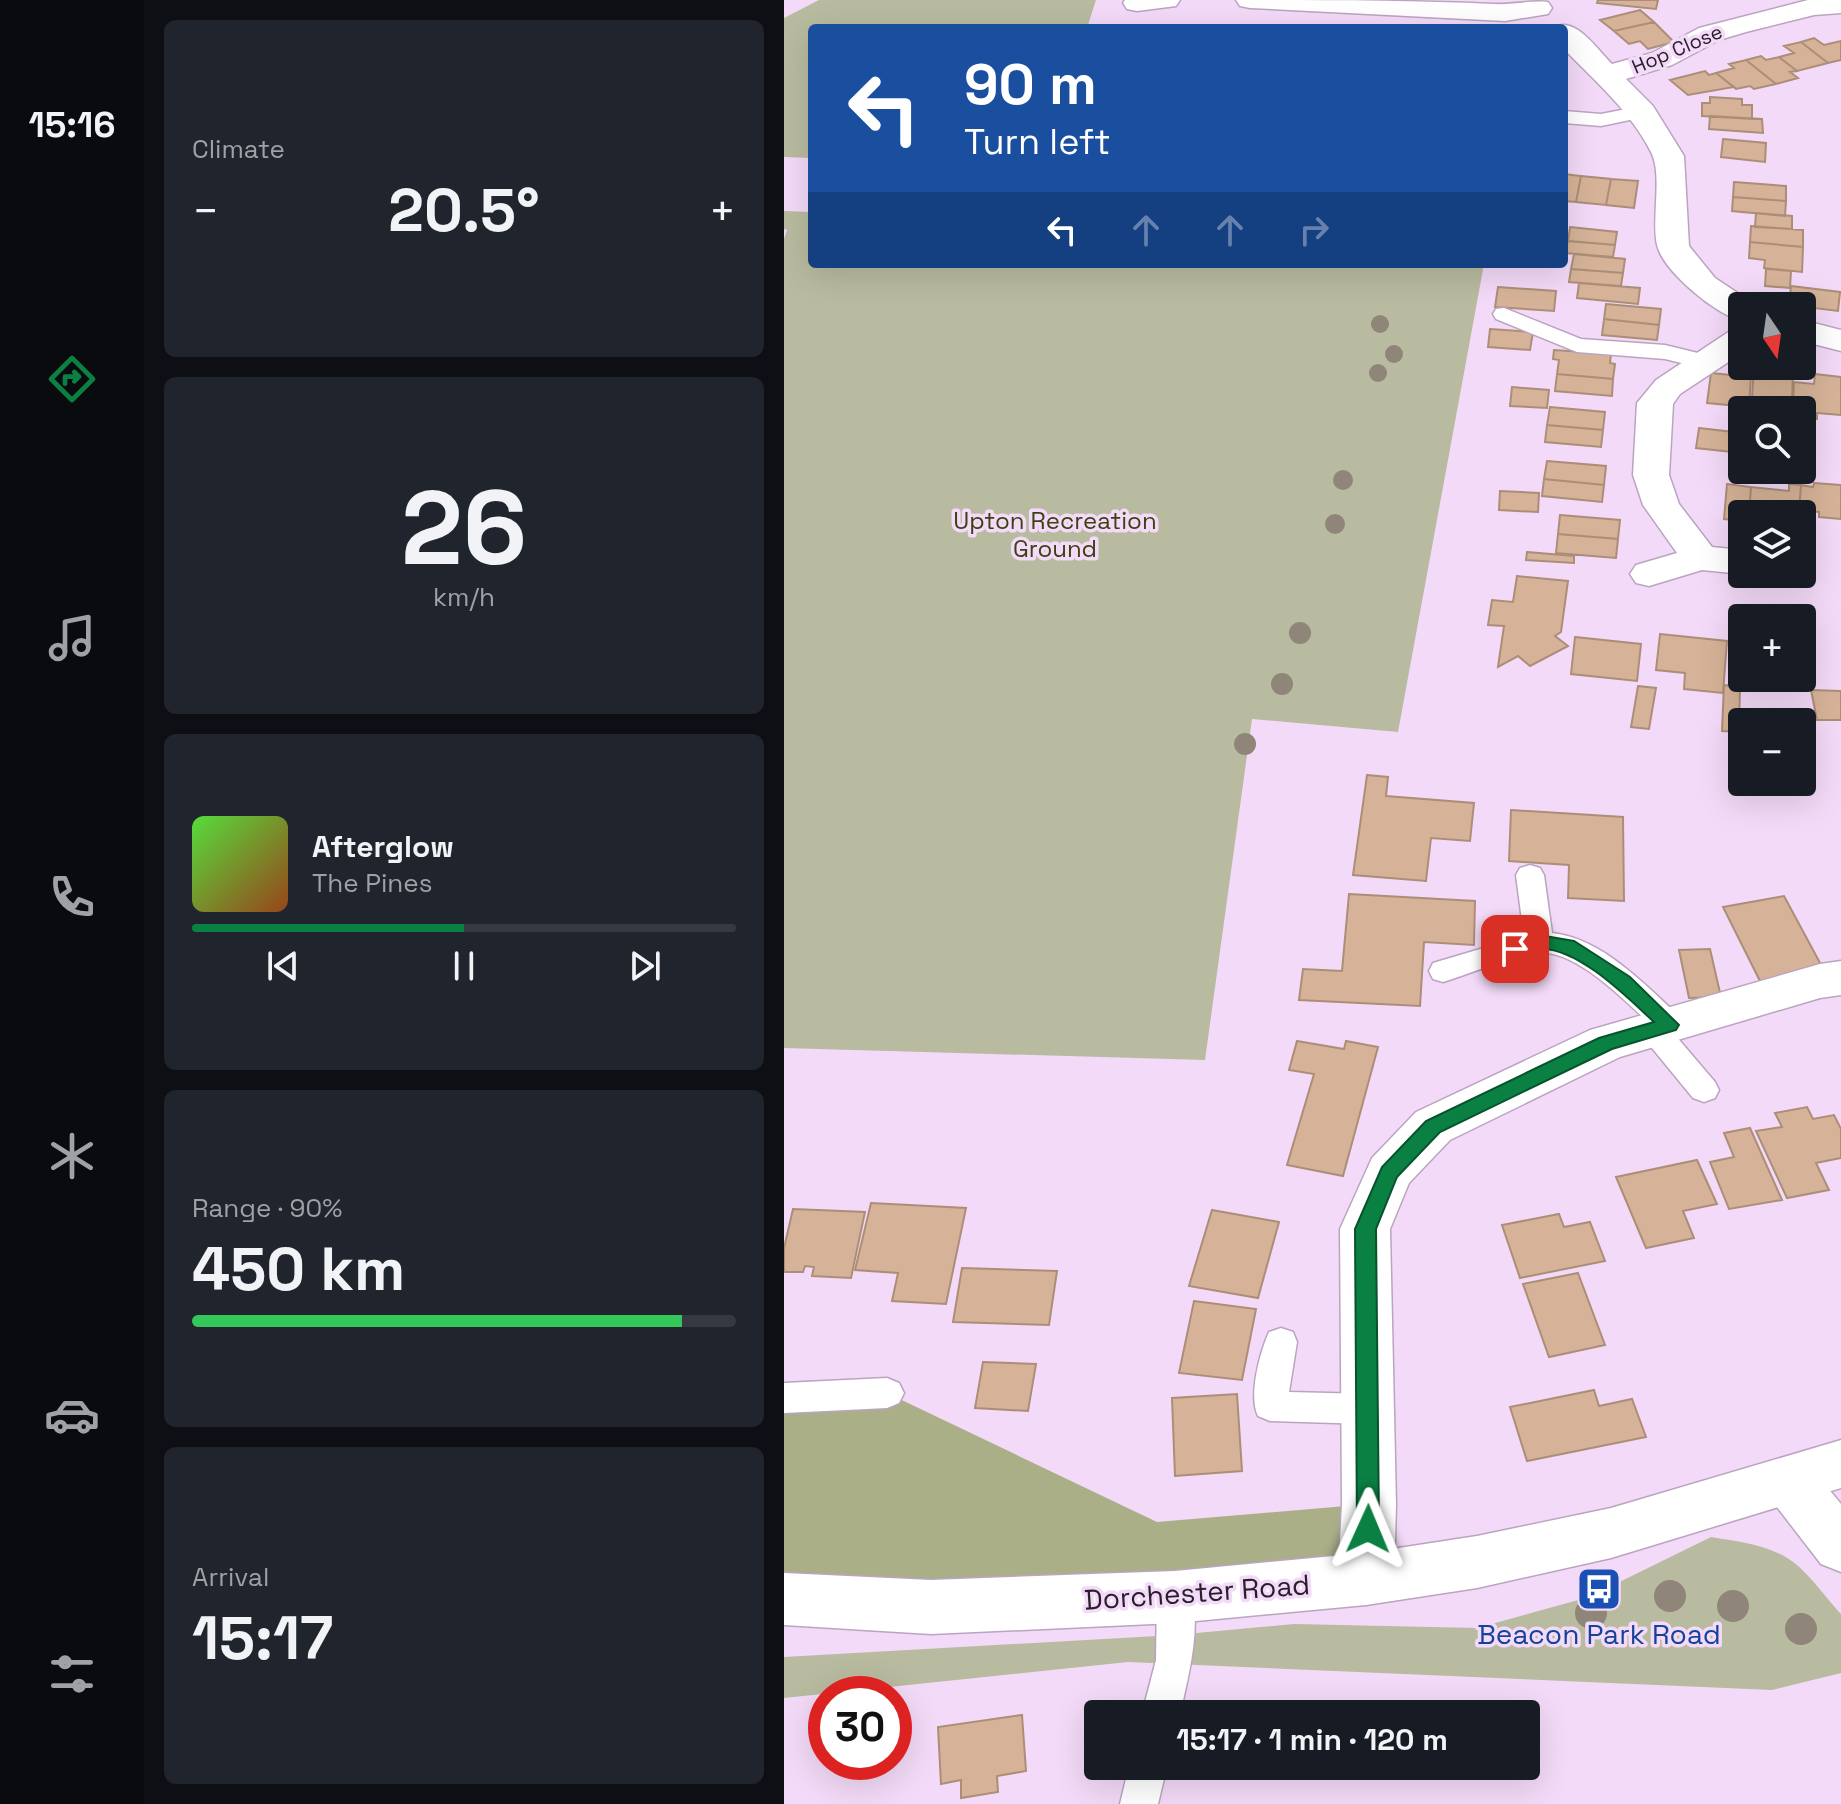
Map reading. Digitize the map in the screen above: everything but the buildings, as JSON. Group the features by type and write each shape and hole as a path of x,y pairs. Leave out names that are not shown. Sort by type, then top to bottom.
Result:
{"street":[{"path":"1137,3 1166,0"},
{"path":"1243,24 1250,0 1342,2 1505,13 1536,4 1556,24"},
{"name":"Hop Close","path":"1607,75 1654,62 1709,34 1737,25 1814,7 1841,5"},
{"path":"1568,36 1642,112 1669,156 1673,247 1703,285 1728,302"},
{"path":"1816,334 1841,341"},
{"path":"1700,558 1661,505 1651,475 1655,403 1668,387 1728,346"},
{"path":"1649,574 1700,558 1728,561"},
{"path":"1366,1579 1369,1504 1365,1229 1389,1172 1433,1126 1606,1043 1820,981 1841,978"},
{"name":"Dorchester Road","path":"784,1599 931,1607 1175,1597 1366,1579 1477,1562 1611,1533 1841,1464"},
{"path":"1789,1481 1841,1546"}],"lane":[{"path":"1568,117 1601,120 1642,112"},
{"path":"1504,314 1577,345 1665,352 1702,361"},
{"path":"1530,875 1539,942"},
{"path":"1443,971 1539,942 1568,945 1623,982 1662,1027 1704,1090"},
{"path":"1281,1342 1270,1406 1368,1409"},
{"path":"784,1398 887,1393"},
{"path":"1164,1700 1174,1660 1175,1597"},
{"path":"1139,1804 1145,1780"}],"green space":[{"path":"819,0 1096,0 1088,24 808,24 808,158 784,157 784,18"},
{"name":"Upton Recreation Ground","path":"784,211 808,212 808,268 1483,268 1398,732 1252,719 1205,1060 784,1048 784,239 787,230 784,229"},
{"path":"887,1393 1157,1522 1369,1504 1366,1579 784,1599 784,1398"},
{"path":"1711,1537 1767,1549 1792,1561 1841,1614 1841,1673 1772,1690 1128,1662 912,1685 912,1676 808,1676 808,1695 784,1698 784,1657 1175,1635 1294,1624 1477,1628 1589,1597"}],"place":[{"name":"Beacon Park Road","path":"1599,1589"}],"route":[{"path":"1368,1529 1365,1229 1389,1172 1433,1126 1606,1043 1670,1025 1623,982 1568,945 1539,942 1515,949"}]}
